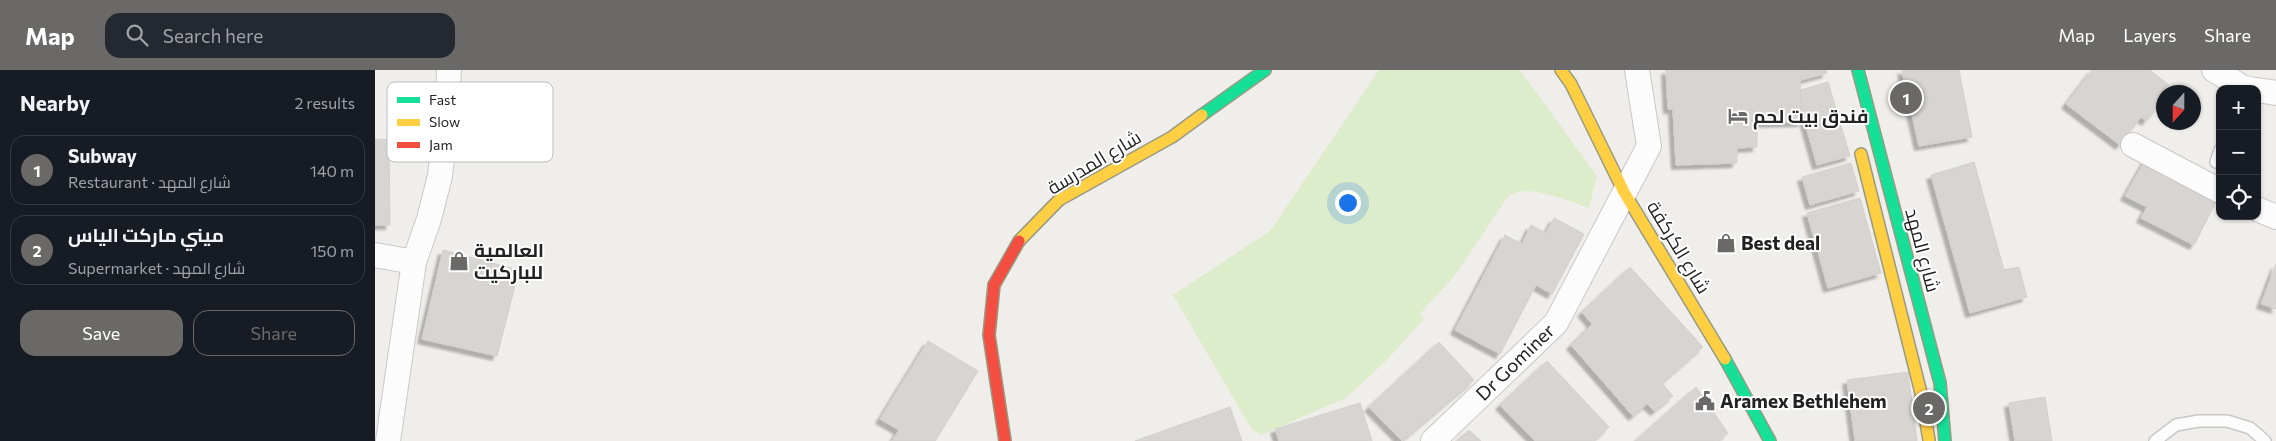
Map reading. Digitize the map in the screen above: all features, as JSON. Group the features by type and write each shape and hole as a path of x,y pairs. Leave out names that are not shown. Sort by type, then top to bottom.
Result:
{"street":[{"name":"شارع المدرسة","path":"1005,441 989,335 994,285 1015,245 1059,200 1172,137 1265,70"},
{"name":"شارع الكركفة","path":"1561,70 1571,84 1624,192 1710,332 1770,441"},
{"name":"Dr Gominer","path":"1433,441 1556,323 1649,146 1637,70"},
{"name":"شارع المهد","path":"1858,70 1940,383 1945,441"},
{"path":"2214,70 2241,85"},
{"path":"2261,91 2276,93"},
{"name":"شارع المهد","path":"1858,144 1921,393 1929,441"},
{"path":"2133,144 2216,189"},
{"path":"388,441 414,262 429,219 441,162"},
{"path":"2261,211 2276,217"},
{"path":"375,255 414,262"}],"lane":[{"path":"2155,441 2176,424 2199,421 2227,421 2250,428 2265,441"}],"green space":[{"path":"1379,70 1520,70 1597,176 1589,208 1558,197 1535,192 1524,191 1515,193 1507,198 1456,274 1420,314 1424,319 1386,361 1346,398 1261,435 1252,430 1173,295 1270,231"}],"building":[{"name":"فندق بيت لحم","path":"1666,70 1800,70 1802,122 1757,123 1757,147 1737,148 1737,163 1676,165 1673,109 1668,109"},
{"path":"1801,70 1826,70 1827,73 1801,80"},
{"path":"1902,70 1959,70 1972,137 1919,146"},
{"path":"2092,70 2150,70 2169,85 2156,85 2156,109 2146,121 2141,117 2120,145 2066,104"},
{"path":"1828,82 1850,156 1817,165 1802,112 1801,90"},
{"path":"375,139 387,140 390,225 375,225"},
{"path":"2146,159 2216,197 2216,202 2194,245 2141,218 2147,207 2125,196"},
{"path":"1974,162 2004,270 2019,267 2027,297 1970,313 1931,175"},
{"path":"1851,163 1859,191 1810,205 1802,177"},
{"path":"1860,198 1881,273 1828,288 1807,213"},
{"path":"1554,218 1584,234 1552,294 1536,285 1500,354 1455,330 1505,235 1522,244 1531,225 1546,233"},
{"path":"443,250 519,270 497,356 422,339"},
{"path":"2276,264 2276,309 2261,304"},
{"path":"1630,267 1703,347 1662,383 1673,396 1655,411 1647,404 1633,416 1571,345 1592,324 1582,312"},
{"path":"928,341 978,371 935,441 892,441 899,430 880,419"},
{"path":"1439,342 1474,380 1402,441 1369,407"},
{"path":"1547,361 1609,427 1594,441 1535,441 1500,405"},
{"path":"1908,372 1917,441 1855,441 1847,380"},
{"path":"1696,387 1728,433 1719,441 1635,441"},
{"path":"2045,397 2052,441 2015,441 2009,403"},
{"path":"1360,403 1372,441 1279,441 1275,429"},
{"path":"1230,407 1242,441 1135,441"},
{"path":"1469,430 1481,441 1457,441"}],"traffic: fast":[{"path":"1202,115 1265,70"},
{"path":"1858,70 1940,383 1945,441"},
{"path":"1725,359 1770,441"}],"traffic: slow":[{"path":"1561,70 1571,84 1624,192 1725,359"},
{"path":"1019,241 1059,200 1172,137 1202,115"},
{"path":"1861,154 1921,393 1929,440"}],"traffic: jam":[{"path":"1005,441 989,335 994,285 1019,241"}],"place":[{"name":"Subway","path":"1906,98"},
{"name":"فندق بيت لحم","path":"1738,116"},
{"name":"Best deal","path":"1726,243"},
{"name":"العالمية للباركيت","path":"459,261"},
{"name":"Aramex Bethlehem","path":"1705,401"},
{"name":"ميني ماركت الياس","path":"1929,408"}]}
